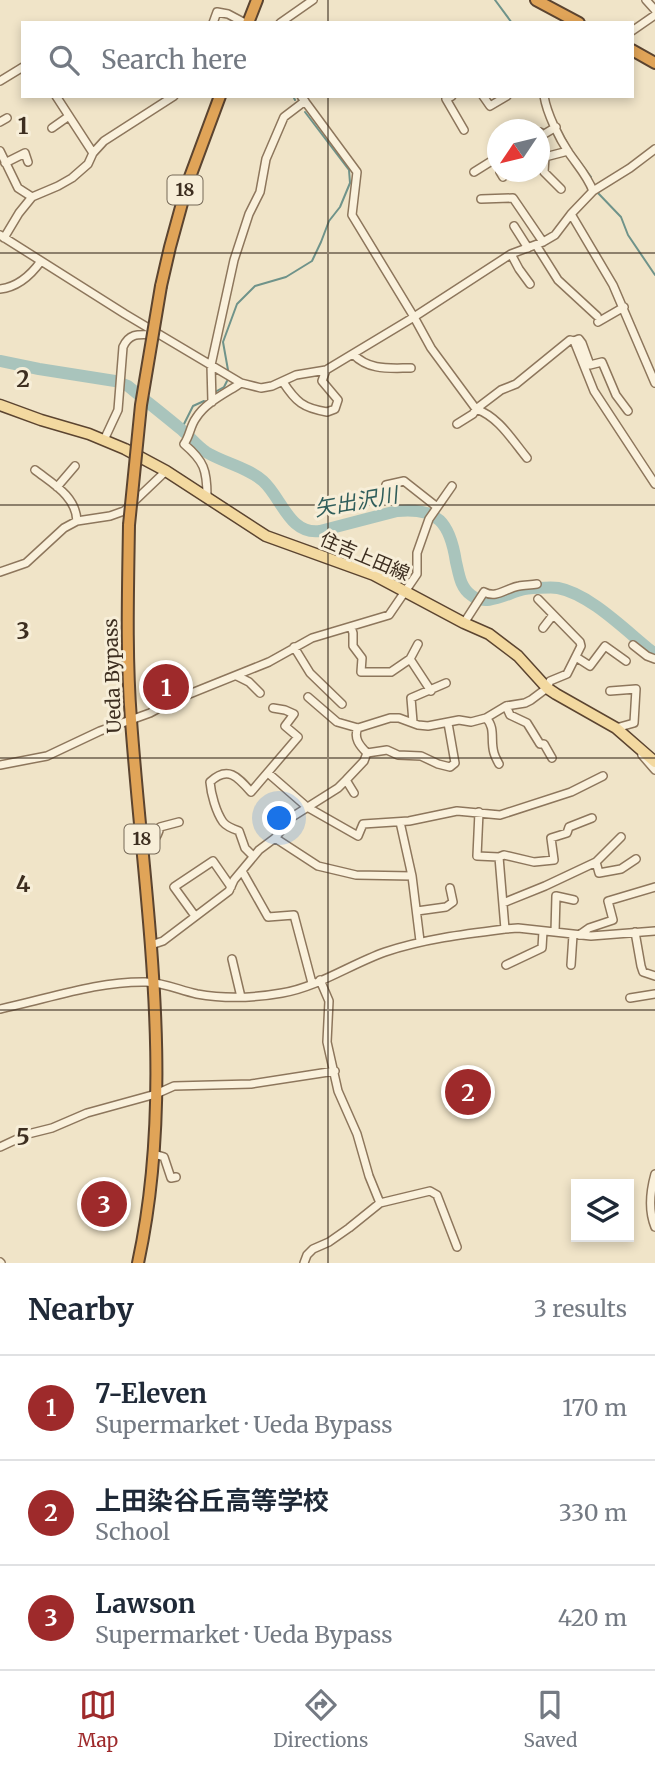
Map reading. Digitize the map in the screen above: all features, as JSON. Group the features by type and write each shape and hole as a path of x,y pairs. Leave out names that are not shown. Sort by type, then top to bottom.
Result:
{"highway":[{"path":"247,21 257,0"},
{"path":"536,0 575,21"},
{"path":"634,51 655,63"},
{"name":"Ueda Bypass","path":"138,1263 154,1154 156,1094 154,983 131,720 127,612 129,524 141,405 161,286 187,185 219,98"}],"main road":[{"name":"住吉上田線","path":"0,405 104,440 166,471 266,536 374,575 489,634 518,656 547,688 616,728 655,762"}],"street":[{"path":"283,21 313,0"},
{"path":"646,0 655,10"},
{"path":"214,21 217,12 242,21"},
{"path":"634,30 655,15"},
{"path":"0,81 21,68"},
{"path":"58,98 93,153"},
{"path":"171,98 104,141 93,153 88,164 72,178 32,197 2,236 241,383 261,388 296,375 326,370 511,254 555,235 570,214 593,191 655,149"},
{"path":"448,98 446,99 464,130"},
{"path":"485,98 489,106 503,98"},
{"path":"544,98 546,107 568,151 588,178 593,191"},
{"path":"212,402 211,365 233,260 249,214 260,192 266,159 284,117 303,99 357,172 352,215 431,348 477,409 495,419 527,458"},
{"path":"52,128 69,116"},
{"path":"550,131 556,127"},
{"path":"0,151 18,188 32,197"},
{"path":"550,154 568,151"},
{"path":"5,163 24,153 28,162"},
{"path":"474,172 487,164"},
{"path":"550,179 561,189"},
{"path":"481,199 513,198 536,245 558,280 597,319 624,307"},
{"path":"570,214 614,285 655,383"},
{"path":"514,226 536,245"},
{"path":"511,254 530,284"},
{"path":"0,289 12,287 41,261"},
{"path":"104,440 118,410 123,347 129,338 136,335 163,335"},
{"path":"457,424 474,414 501,390 516,384 570,340 579,339 590,365 602,362 616,395 628,411"},
{"path":"574,341 594,391 655,484"},
{"path":"354,354 373,367 411,368"},
{"path":"283,382 295,401 327,412 334,409 338,400 322,381 326,370"},
{"path":"207,496 206,473 197,455 184,444 195,418 212,402 241,383"},
{"path":"57,487 75,466"},
{"path":"36,470 72,502 77,521"},
{"path":"0,572 26,563 64,528 77,521 124,511 166,471"},
{"path":"386,485 404,481 437,508"},
{"path":"0,765 47,756 269,662 312,638 389,615 417,574 416,553 429,519 453,486"},
{"path":"464,623 484,592 488,595 498,594 519,586 537,584"},
{"path":"308,696 337,722 358,728 380,720 399,718 418,726 459,720 471,722 486,718 506,706 525,703 547,688 550,681 567,674 581,646 538,599"},
{"path":"543,628 553,615"},
{"path":"351,628 353,646 362,659 361,672 391,672 410,659 418,644"},
{"path":"632,645 655,659"},
{"path":"576,657 590,666 605,646 626,661"},
{"path":"294,647 310,673 342,704"},
{"path":"410,659 430,691"},
{"path":"237,676 260,693"},
{"path":"412,722 411,698 446,683"},
{"path":"610,691 636,689 634,723 616,728"},
{"path":"506,706 510,715 527,723 552,758"},
{"path":"253,856 245,848 239,831 223,822 209,782 227,773 233,774 251,792 268,773 298,737 285,726 294,714 272,708"},
{"path":"486,718 493,729 493,750 499,764"},
{"path":"366,753 387,750 398,755 421,756 450,767 455,764 448,723"},
{"path":"358,728 357,741 366,753"},
{"path":"641,750 642,756 655,770"},
{"path":"151,945 163,941 229,891 253,856 275,838 292,817 346,780 364,761 366,753"},
{"path":"268,773 307,807 358,836 363,824 400,822 457,811 500,815 571,792 603,776"},
{"path":"346,780 354,793"},
{"path":"479,813 477,856 503,855 534,862 554,860 551,838 592,818"},
{"path":"142,844 153,842 160,827 179,822"},
{"path":"400,822 412,876 421,941"},
{"path":"503,903 596,862 621,837"},
{"path":"275,838 318,866 356,875 412,876"},
{"path":"499,857 505,929"},
{"path":"596,862 599,873 621,869 636,859"},
{"path":"195,916 174,887 213,861 231,887"},
{"path":"242,872 268,916 294,915 316,982 329,1001 327,1042 338,1091 357,1134 380,1203"},
{"path":"575,935 613,920 608,901 655,887"},
{"path":"417,911 446,907 453,902 450,888"},
{"path":"555,932 556,896 574,900"},
{"path":"0,1009 113,983 154,983 213,997 283,993 383,953 421,941 505,929 605,936 655,931"},
{"path":"506,965 542,948 542,931"},
{"path":"635,932 643,972 655,976"},
{"path":"571,965 575,935"},
{"path":"232,959 241,997"},
{"path":"630,999 655,994"},
{"path":"0,1147 87,1113 156,1094 174,1086 251,1084 335,1071"},
{"path":"154,1154 164,1157 171,1178 176,1177"},
{"path":"655,1174 650,1204 655,1227"},
{"path":"304,1263 313,1249 329,1242 380,1203 430,1191 437,1195 457,1247"}],"waterway":[{"path":"495,0 511,21"},
{"path":"228,370 223,342 237,304 255,286 286,277 312,261 329,221 340,207 350,183 349,170 305,112"},
{"path":"558,126 567,143"},
{"path":"572,151 591,177"},
{"path":"598,193 621,217 628,235 655,275"},
{"name":"矢出沢川","path":"0,361 115,381 128,386 206,452 250,472 263,481 293,521 309,531 320,531 397,511 411,510 432,515 446,528 461,580 471,595 489,600 528,589 555,588 571,592 596,606 655,654"},
{"path":"215,392 224,387 227,381"},
{"path":"181,430 193,406 204,401"}],"place":[{"name":"7-Eleven","path":"166,687"},
{"name":"上田染谷丘高等学校","path":"468,1092"},
{"name":"Lawson","path":"104,1204"}]}
